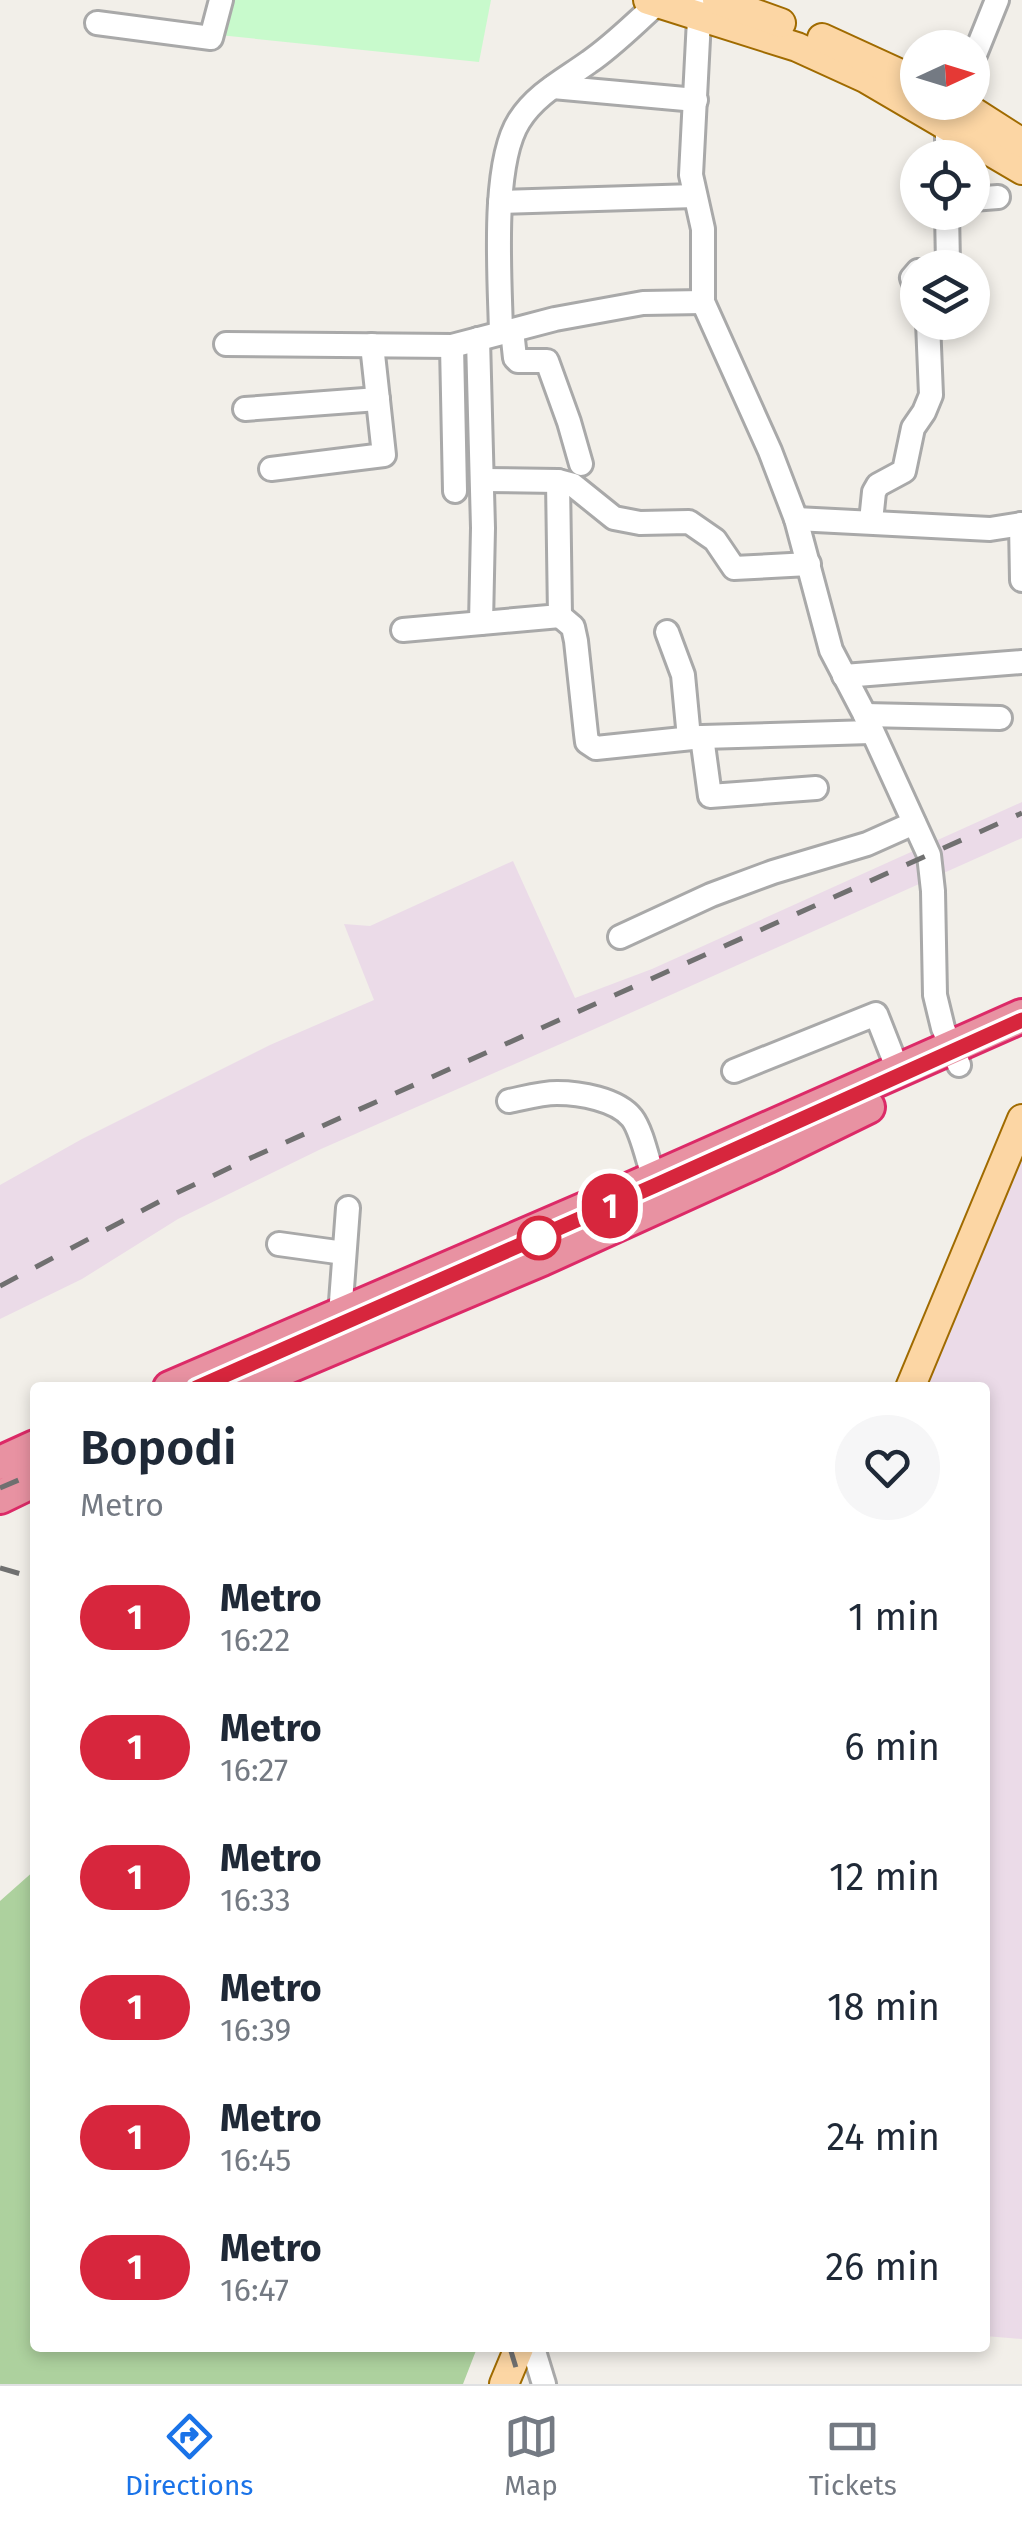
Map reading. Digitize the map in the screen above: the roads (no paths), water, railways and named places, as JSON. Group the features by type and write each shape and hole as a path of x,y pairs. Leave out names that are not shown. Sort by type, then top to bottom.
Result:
{"highway":[{"path":"252,1382 586,1240 956,1056 1022,1016"},
{"path":"184,1382 898,1070 1022,1038"},
{"path":"0,1463 30,1449"},
{"path":"0,1497 30,1482"}],"main road":[{"path":"654,1 751,6 900,74"},
{"path":"706,5 900,90"},
{"path":"965,120 1022,170"},
{"path":"975,120 1022,143"},
{"path":"912,1382 1022,1119"}],"street":[{"path":"97,23 211,38 220,0"},
{"path":"985,30 997,0"},
{"path":"480,623 482,480 497,334 500,202 507,150 518,122 540,95 592,60 654,1"},
{"path":"706,5 690,175 703,229 703,302 796,518 832,650 929,855 935,996 943,1028 956,1056"},
{"path":"552,87 696,100"},
{"path":"500,202 695,196"},
{"path":"990,197 998,196"},
{"path":"226,344 452,346 555,319 643,302 703,302"},
{"path":"497,334 518,361 547,361 580,464"},
{"path":"871,522 874,492 878,484 904,471 912,428 931,395 929,340"},
{"path":"271,469 384,455 372,345"},
{"path":"452,346 455,490"},
{"path":"245,409 378,399"},
{"path":"482,480 574,484 614,518 640,523 689,522 715,540 734,568 808,564"},
{"path":"558,481 560,616"},
{"path":"796,518 990,530 1021,524 1022,580"},
{"path":"403,630 560,616 573,627 587,742 596,748 868,723 1000,718"},
{"path":"666,632 683,675 710,796 816,788"},
{"path":"844,676 1022,662"},
{"path":"620,938 711,895 867,844 914,824"},
{"path":"734,1071 876,1014 898,1070"},
{"path":"509,1101 553,1093 571,1094 622,1109 638,1130 654,1179"},
{"path":"340,1314 348,1208"},
{"path":"279,1244 344,1253"},
{"path":"518,2360 544,2384"}],"railway":[{"path":"0,1286 244,1161 1022,813"},
{"path":"681,1174 1022,1020"},
{"path":"210,1382 400,1299"},
{"path":"0,1488 30,1475"},
{"path":"0,1568 30,1577"},
{"path":"511,2352 521,2384"}],"metro line":[{"name":"1","path":"210,1382 1022,1020"}]}
